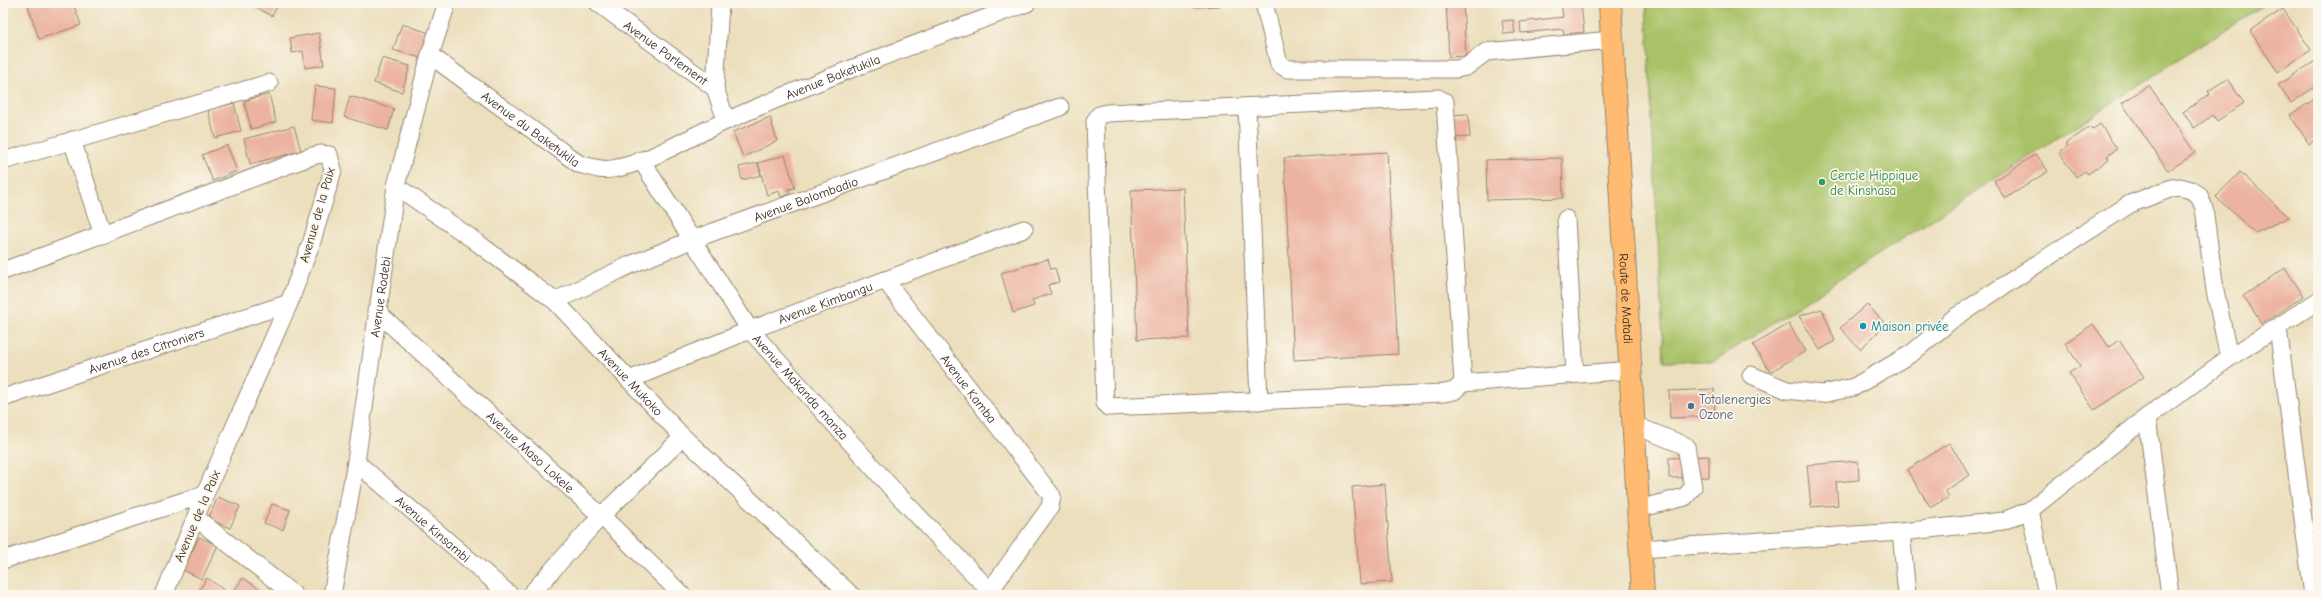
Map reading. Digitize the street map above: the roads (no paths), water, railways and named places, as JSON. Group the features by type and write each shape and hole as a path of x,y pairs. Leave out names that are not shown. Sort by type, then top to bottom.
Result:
{"main road":[{"name":"Route de Matadi","path":"1610,3 1643,595"}],"street":[{"name":"Avenue Rodebi","path":"332,595 356,462 376,311 396,186 430,55 447,3"},
{"name":"Avenue Parlement","path":"598,3 715,88"},
{"path":"726,120 715,88 719,6 735,3"},
{"name":"Avenue Baketukila","path":"642,160 726,120 874,60 1027,3"},
{"path":"1264,3 1279,64 1287,69 1456,69 1466,67 1486,52 1612,40"},
{"name":"Avenue du Baketukila","path":"430,55 580,164 599,170 613,169 642,160"},
{"path":"3,161 270,83"},
{"path":"1463,383 1445,102 1438,98 1107,113 1099,115 1095,121 1105,403 1108,407 1444,394 1454,390 1463,383 1631,370"},
{"name":"Avenue Balombadio","path":"555,301 630,265 694,239 1060,107"},
{"path":"1247,107 1258,401"},
{"path":"72,140 103,235"},
{"name":"Avenue de la Paix","path":"3,271 312,156 321,154 329,155 333,170 312,241 289,303 205,494 164,595"},
{"name":"Avenue Makanda manza","path":"642,160 694,239 750,330 989,594"},
{"name":"Avenue Mukoko","path":"396,186 471,238 555,301 683,437 851,595"},
{"path":"1751,375 1787,390 1823,394 1854,387 1912,353 1954,318 2130,204 2172,188 2180,187 2191,190 2198,195 2204,208 2215,290 2229,358"},
{"path":"1566,219 1575,374"},
{"name":"Avenue Kimbangu","path":"629,380 750,330 1024,229"},
{"name":"Avenue Kamba","path":"885,280 1052,496 1050,507 989,594"},
{"path":"1641,549 1901,532 2003,521 2030,510 2147,417 2229,358 2318,301"},
{"name":"Avenue des Citroniers","path":"3,398 289,303"},
{"name":"Avenue Maso Lokele","path":"376,311 601,516 682,595"},
{"path":"2278,328 2313,595"},
{"path":"2147,417 2170,595"},
{"path":"1634,425 1686,446 1693,487 1684,497 1638,509"},
{"path":"530,595 601,516 683,437"},
{"name":"Avenue Kinsambi","path":"356,462 510,595"},
{"path":"3,560 205,494"},
{"path":"2030,510 2047,595"},
{"path":"196,518 294,595"},
{"path":"1901,532 1907,595"}],"place":[{"name":"Cercle Hippique de Kinshasa","path":"1822,182"},
{"name":"Maison privée","path":"1863,326"},
{"name":"Totalenergies Ozone","path":"1691,406"}]}
